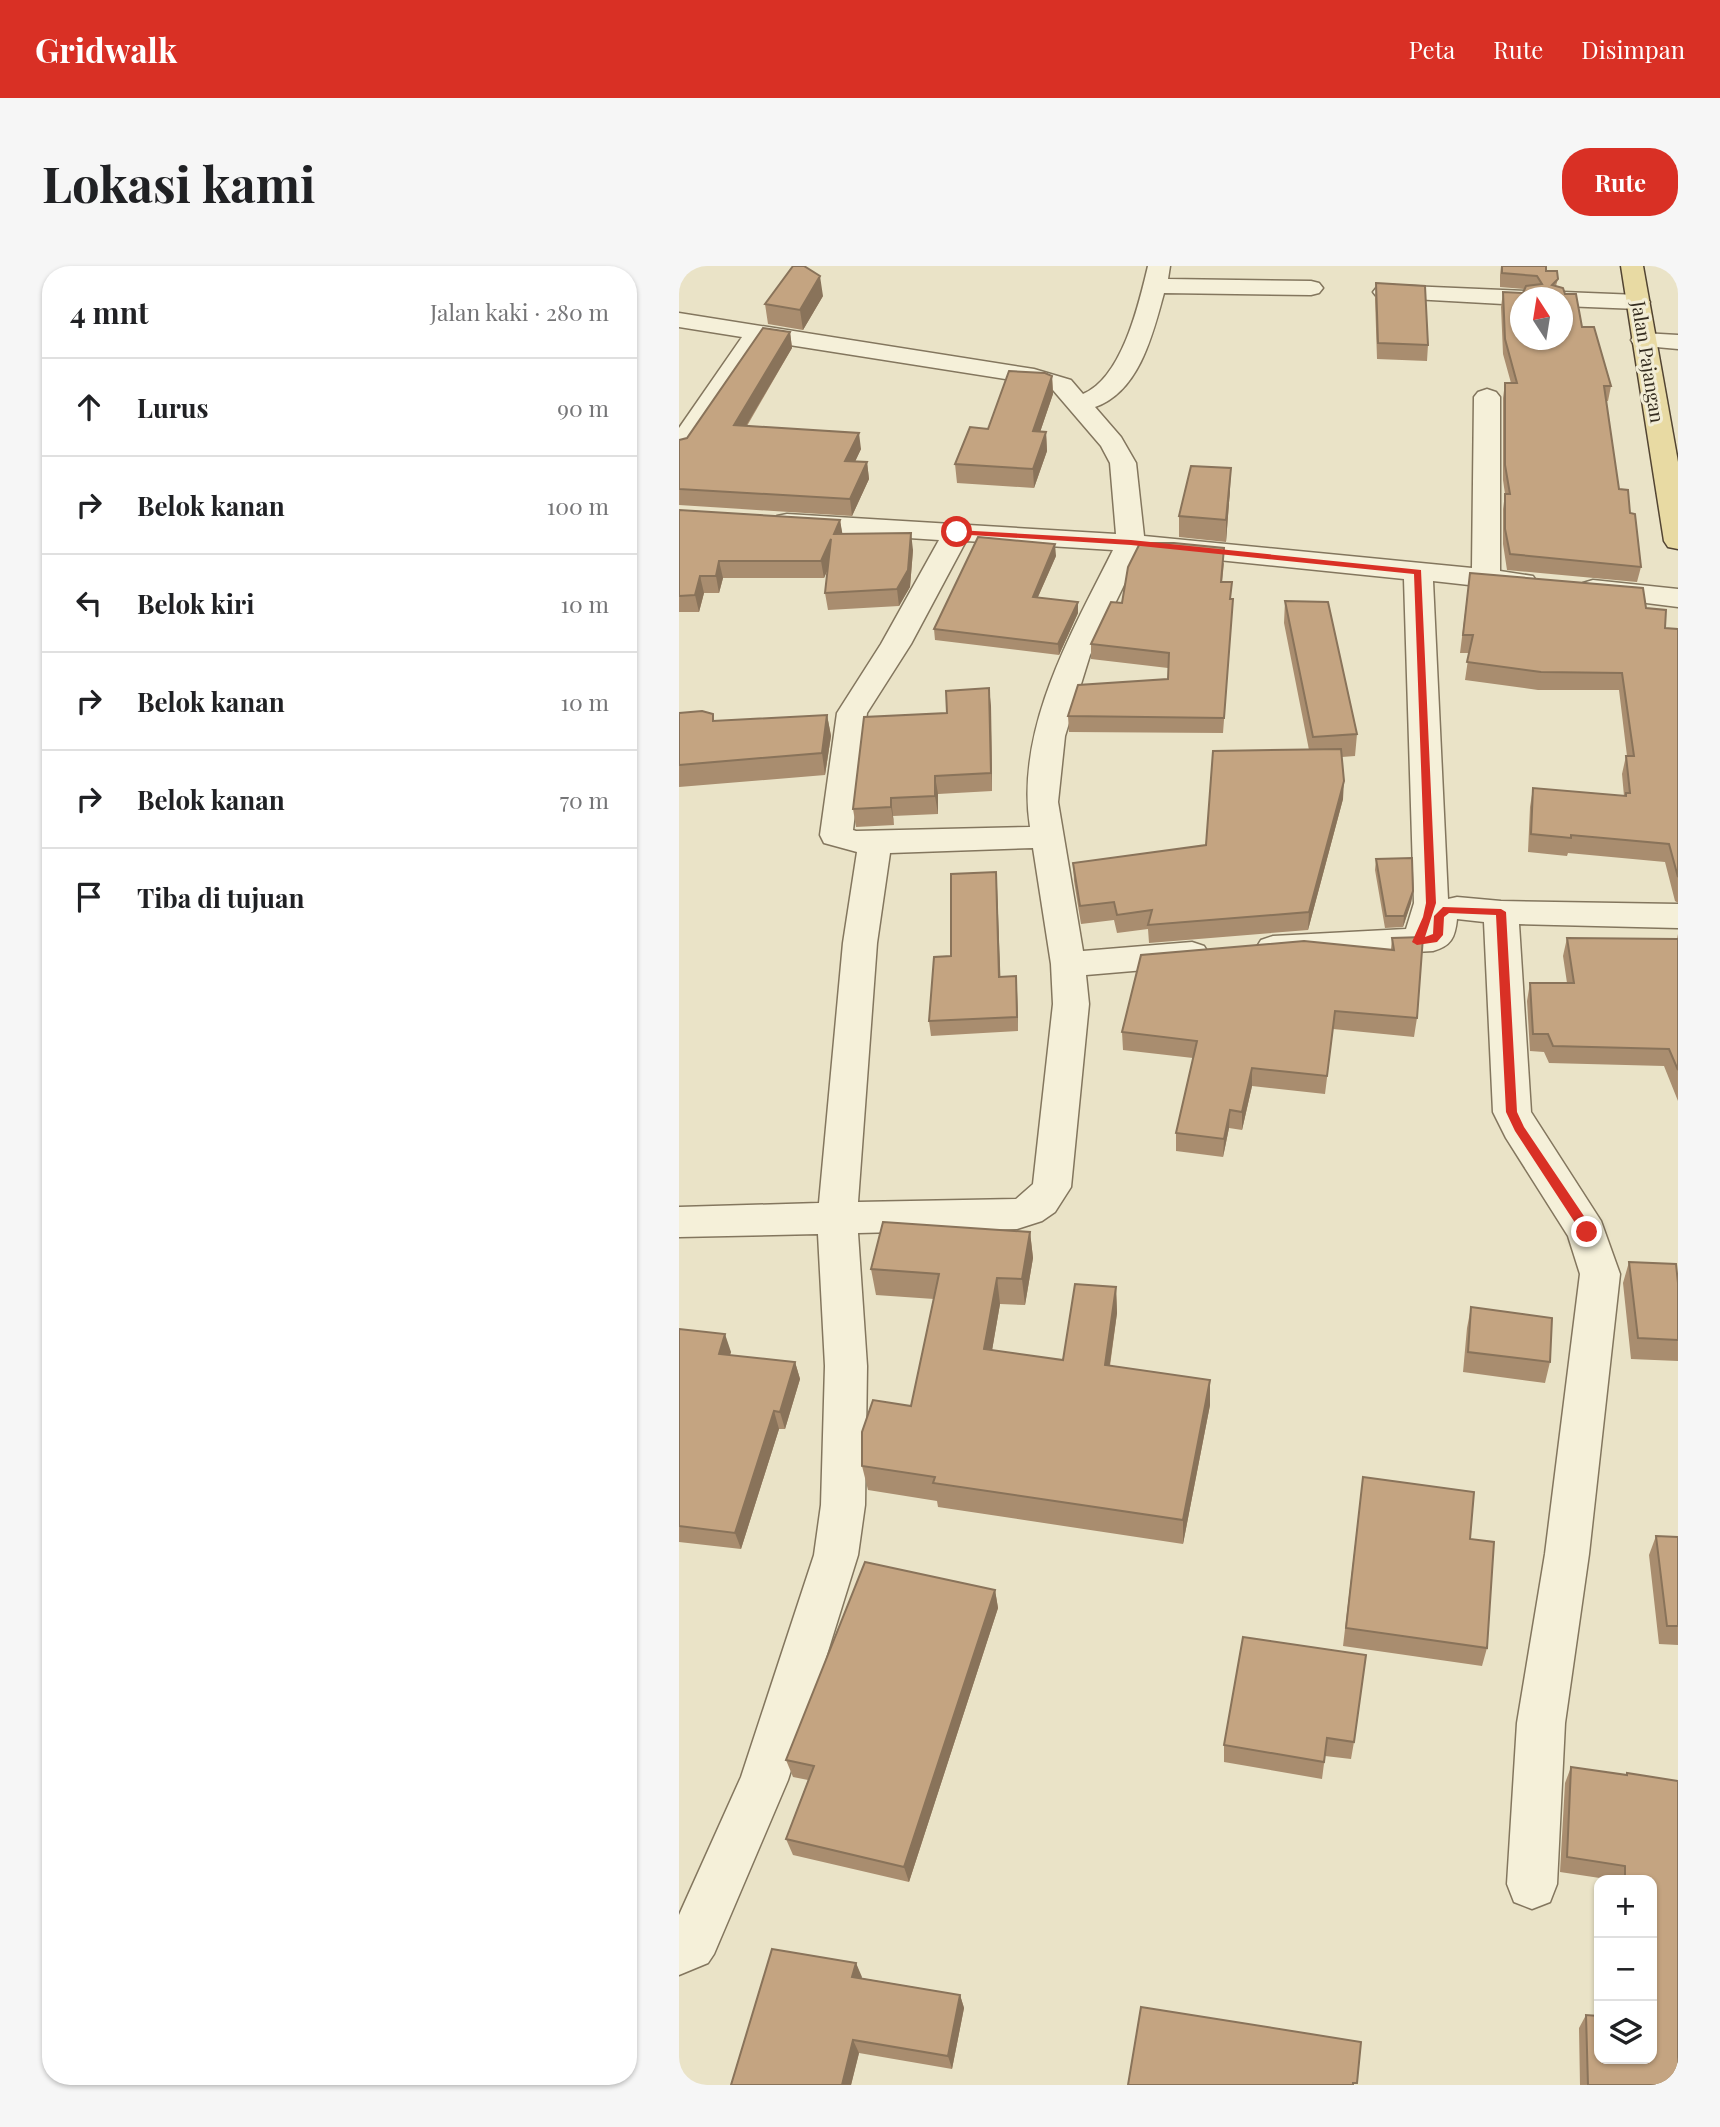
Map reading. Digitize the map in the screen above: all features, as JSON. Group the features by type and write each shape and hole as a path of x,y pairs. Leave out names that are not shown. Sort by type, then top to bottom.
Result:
{"main road":[{"name":"Jalan Pajangan","path":"1632,266 1678,541"}],"street":[{"path":"1079,404 1101,397 1112,387 1127,363 1157,276 1311,288"},
{"path":"1385,292 1510,297"},
{"path":"1573,299 1638,302"},
{"path":"679,320 1034,376 1062,385 1109,439 1123,463 1131,543 1075,655 1050,736 1042,803 1068,964 1071,1004 1052,1187 1041,1203 1033,1209 1017,1214 679,1222"},
{"path":"679,447 758,332"},
{"path":"1643,340 1678,342"},
{"path":"1486,579 1487,397"},
{"path":"762,521 1131,543 1678,598"},
{"path":"957,532 895,644 839,714 836,835 851,841 875,843 1047,837"},
{"path":"1417,942 1431,903 1418,572"},
{"path":"679,1949 690,1945 696,1936 764,1780 836,1555 843,1504 846,1366 837,1218 860,943 875,843"},
{"path":"1068,964 1327,943 1417,942 1433,939 1438,935 1439,916 1447,909 1678,916"},
{"path":"1501,912 1512,1112 1519,1128 1587,1232 1599,1274 1567,1555 1541,1723 1532,1884"}],"building":[{"path":"793,266 804,266 820,276 800,310 765,304"},
{"path":"1502,266 1546,266 1546,271 1557,271 1558,279 1552,285 1559,287 1526,287 1542,284 1537,276 1502,273"},
{"path":"1376,283 1425,286 1428,345 1378,343"},
{"path":"1503,292 1510,292 1510,350 1573,350 1573,294 1576,294 1582,327 1594,327 1611,386 1604,386 1619,489 1628,490 1630,513 1635,514 1641,567 1510,554 1505,529 1505,494 1510,494 1505,465 1505,383 1517,383 1505,339"},
{"path":"763,328 790,332 734,425 859,433 845,461 867,462 850,499 679,489 679,440 687,438"},
{"path":"1009,371 1045,373 1052,376 1033,431 1046,432 1033,469 955,464 970,427 988,429"},
{"path":"1191,466 1231,468 1226,520 1179,516"},
{"path":"679,510 840,520 834,534 911,533 908,570 897,589 825,593 831,539 821,561 719,561 716,576 700,576 695,595 679,596"},
{"path":"978,537 1055,544 1033,597 1078,602 1058,644 934,629"},
{"path":"1140,543 1224,548 1221,582 1232,582 1230,599 1233,599 1224,718 1068,716 1078,685 1168,679 1169,653 1091,644 1111,602 1122,603 1128,567"},
{"path":"1470,573 1643,588 1646,608 1666,610 1665,628 1678,629 1678,877 1669,844 1531,834 1533,788 1626,796 1626,793 1630,793 1626,756 1634,756 1622,673 1541,672 1467,662 1473,635 1463,635"},
{"path":"1285,601 1328,602 1357,734 1313,737"},
{"path":"989,688 991,773 935,776 935,796 891,798 891,807 853,809 864,717 947,713 946,691"},
{"path":"702,711 713,714 713,721 827,715 822,753 679,765 679,713"},
{"path":"1341,749 1344,781 1309,912 1148,925 1152,910 1117,915 1114,902 1080,906 1073,863 1206,845 1213,751"},
{"path":"1412,858 1413,891 1404,916 1386,916 1376,859"},
{"path":"996,872 999,977 1016,976 1017,1017 929,1021 934,957 951,956 951,874"},
{"path":"1423,937 1417,1018 1335,1011 1327,1076 1252,1068 1242,1112 1230,1110 1224,1139 1176,1133 1197,1041 1122,1032 1141,955 1304,941 1394,950 1392,938"},
{"path":"1567,938 1678,939 1678,1070 1669,1049 1553,1046 1548,1034 1533,1034 1530,983 1574,983"},
{"path":"883,1222 1030,1232 1022,1279 997,1278 984,1349 1063,1360 1075,1284 1116,1287 1105,1365 1210,1380 1183,1520 933,1483 935,1477 862,1466 862,1432 873,1400 911,1406 939,1274 871,1269"},
{"path":"1629,1262 1676,1264 1678,1340 1638,1338"},
{"path":"1471,1307 1552,1318 1550,1362 1468,1352"},
{"path":"679,1329 725,1334 719,1354 795,1362 780,1412 774,1411 735,1533 679,1526"},
{"path":"1363,1477 1474,1492 1470,1539 1494,1542 1487,1648 1346,1628"},
{"path":"1656,1536 1678,1537 1678,1626 1667,1626"},
{"path":"865,1562 995,1590 904,1867 786,1839 814,1766 786,1760"},
{"path":"1243,1637 1366,1655 1354,1742 1327,1738 1324,1762 1224,1745"},
{"path":"1571,1767 1678,1781 1678,2085 1588,2085 1586,2015 1594,2016 1594,2064 1657,2064 1657,1875 1625,1875 1625,1866 1567,1857"},
{"path":"772,1949 856,1963 852,1977 960,1995 948,2056 853,2040 842,2085 731,2085"},
{"path":"1141,2007 1361,2042 1357,2083 1128,2085"}],"route":[{"path":"957,532 1131,543 1418,572 1431,903 1417,942 1433,939 1438,935 1439,916 1447,909 1501,912 1512,1112 1519,1128 1587,1232"}]}
